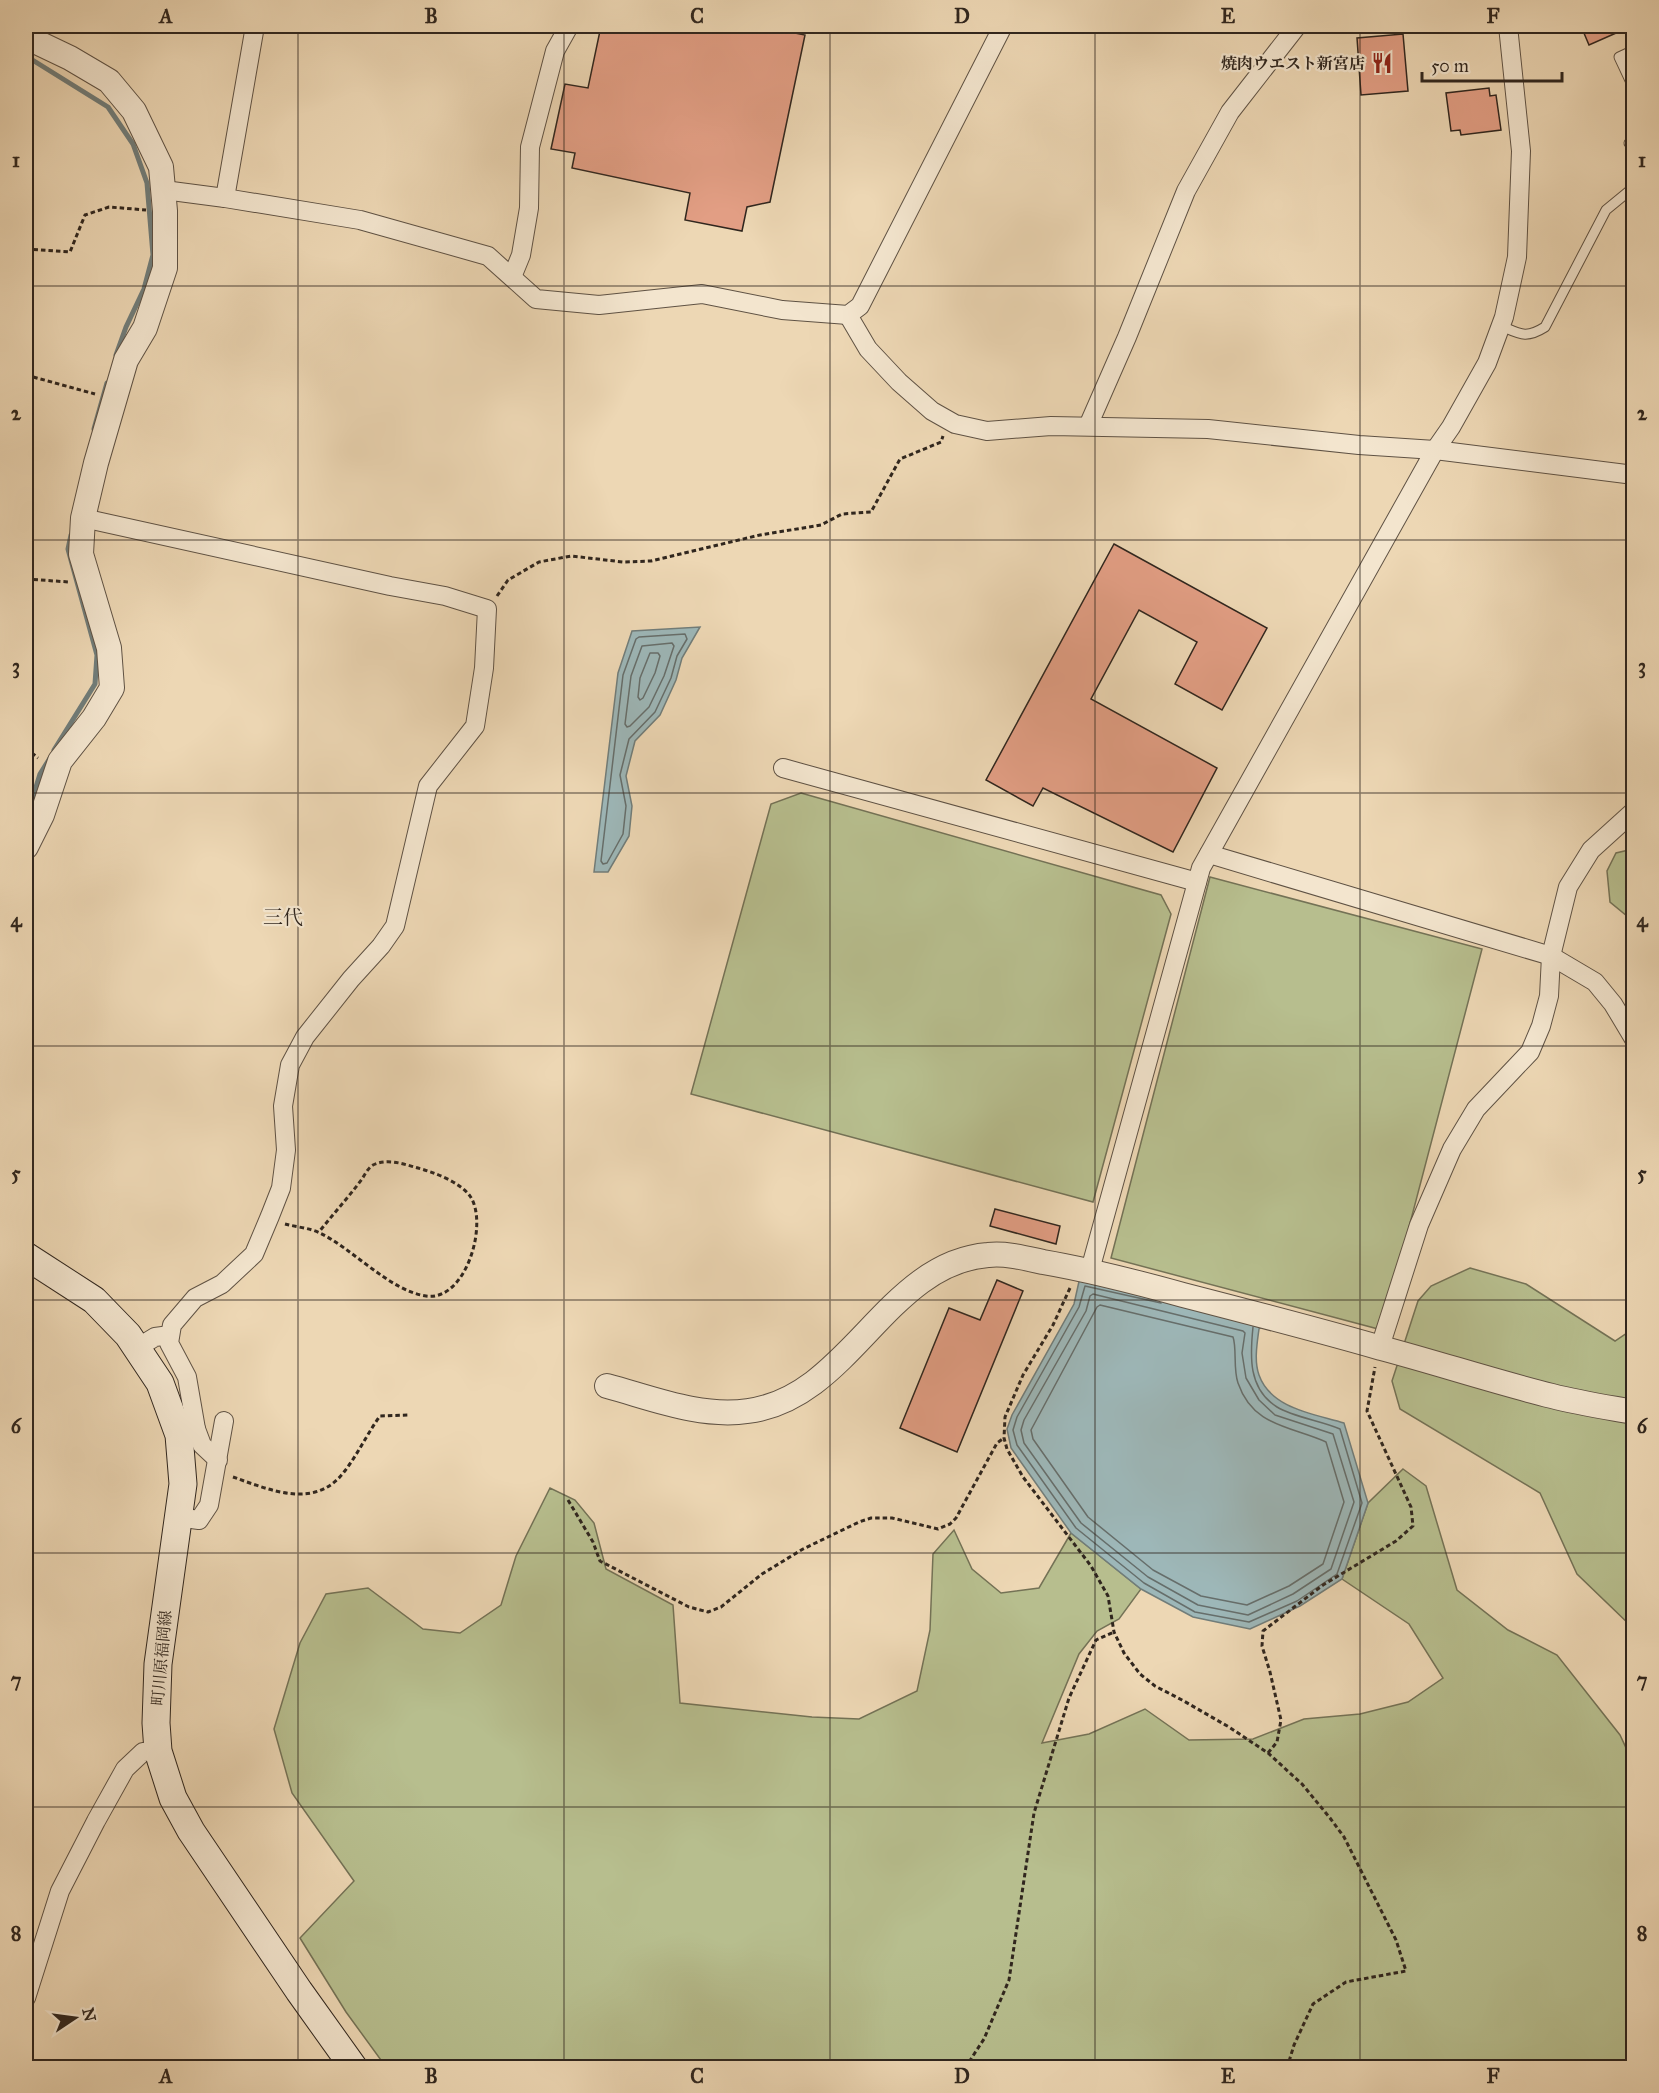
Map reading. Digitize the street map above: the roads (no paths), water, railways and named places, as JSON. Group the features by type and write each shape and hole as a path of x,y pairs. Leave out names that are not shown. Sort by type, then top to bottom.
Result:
{"main road":[{"name":"町川原福岡線","path":"26,1256 94,1300 128,1335 160,1383 188,1432 158,1664 156,1723 158,1751 173,1798 191,1831 299,1991 354,2067"}],"street":[{"path":"225,198 255,26"},
{"path":"512,276 521,255 529,208 530,147 555,51 569,26"},
{"path":"165,201 225,198 360,220 488,256 536,299 599,305 702,294 782,310 848,315 860,306 1003,26"},
{"path":"1088,426 1127,337 1186,190 1230,112 1297,26"},
{"path":"1082,1269 1201,868 1435,450 1487,363 1501,326 1517,256 1521,151 1508,26"},
{"path":"26,37 70,58 109,81 134,111 150,143 160,167 165,201 165,268 146,328 126,360 96,463 83,518 81,554 109,648 112,688 94,718 60,761 42,815 26,847"},
{"path":"848,315 868,349 898,382 932,411 950,421 987,431 1051,426 1208,429 1359,445 1435,450 1634,475"},
{"path":"83,518 390,586 445,596 487,609 484,668 475,726 428,786 395,926 305,1037 290,1065 283,1106 286,1150 281,1188 254,1254 222,1284 195,1298 172,1325 169,1342 188,1377 188,1432 218,1460"},
{"path":"783,768 1197,882"},
{"path":"1380,1347 1419,1225 1452,1149 1476,1109 1530,1052 1542,1026 1549,996 1551,956 1568,887 1592,849 1634,811"},
{"path":"1209,854 1551,956 1595,982 1634,1039"},
{"path":"607,1386 718,1413 748,1411 776,1404 802,1391 822,1376 919,1282 944,1266 987,1255 1006,1255 1082,1269 1380,1347 1554,1396 1634,1412"},
{"path":"137,1348 155,1337 170,1335"},
{"path":"177,1517 199,1520 209,1505 224,1420"},
{"path":"26,1998 60,1891 96,1821 125,1769 143,1752 158,1751"}],"lane":[{"path":"1634,50 1619,57 1634,89"},
{"path":"1501,326 1522,336 1535,333 1545,327 1606,210 1634,187"}],"water":[{"path":"700,627 682,658 676,680 660,715 635,741 626,776 632,806 629,836 608,872 594,872 618,673 632,631"},
{"path":"1080,1277 1268,1322 1259,1329 1256,1352 1257,1370 1265,1386 1273,1396 1284,1403 1308,1413 1344,1423 1368,1503 1342,1579 1300,1606 1250,1629 1193,1617 1141,1589 1071,1533 1011,1448 1007,1429 1012,1415 1074,1304"}],"waterway":[{"path":"26,56 108,107 133,144 147,183 153,255 144,289 116,355"},
{"path":"94,429 107,383"},
{"path":"54,750 95,684 97,655 68,549 71,535"},
{"path":"26,820 40,774 50,758"}],"place":[{"name":"焼肉ウエスト新宮店","path":"1382,63"}],"district":[{"name":"三代","path":"283,917"}]}
